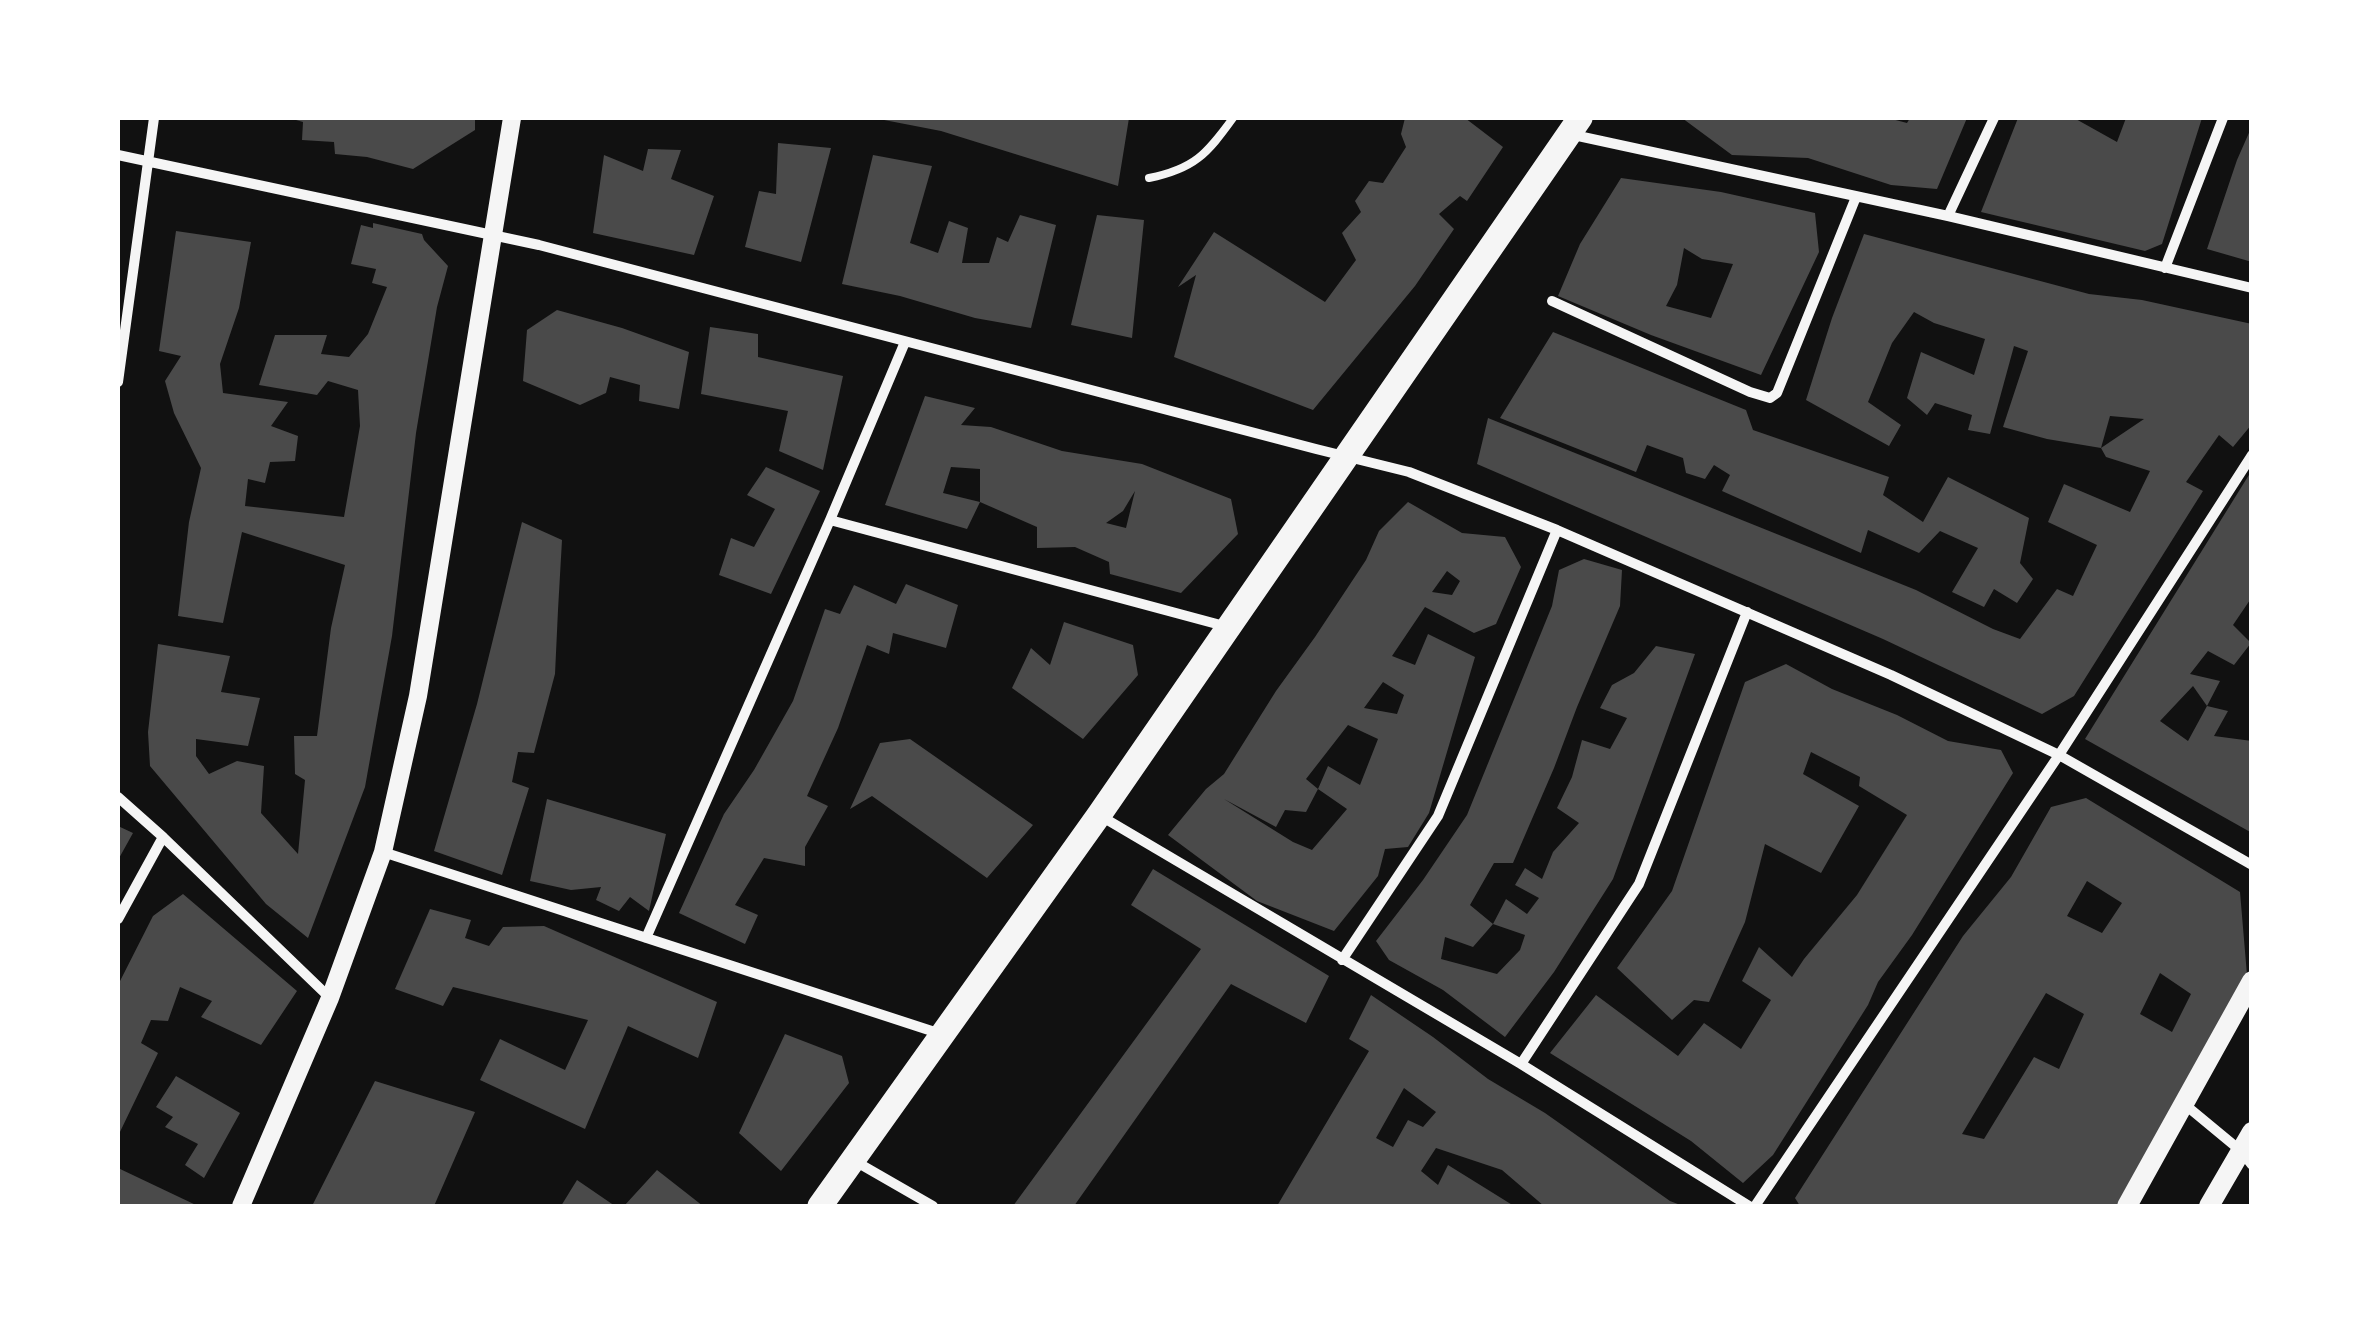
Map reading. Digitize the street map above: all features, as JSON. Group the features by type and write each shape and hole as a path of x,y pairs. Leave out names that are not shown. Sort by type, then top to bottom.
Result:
{"main road":[{"path":"820,1206 1099,815 1574,126"},
{"path":"2127,1206 2252,981"},
{"path":"2209,1206 2248,1150"}],"street":[{"path":"118,382 154,118"},
{"path":"241,1206 330,998 383,852 418,696 512,118"},
{"path":"1948,216 1994,118"},
{"path":"2165,268 2223,118"},
{"path":"1574,126 1856,197 2252,288"},
{"path":"118,155 494,234 1410,472 1557,530 1891,675 2060,755 2252,865"},
{"path":"1552,301 1770,398 1777,393 1856,197"},
{"path":"646,938 905,342"},
{"path":"1099,815 1521,1064 1752,1206 2060,755 2252,455"},
{"path":"830,520 1228,627"},
{"path":"1342,960 1438,816 1557,530"},
{"path":"1521,1064 1639,884 1747,612"},
{"path":"118,797 330,998"},
{"path":"118,919 164,837"},
{"path":"383,852 942,1034"},
{"path":"2183,1103 2248,1150"},
{"path":"852,1160 933,1206"}],"lane":[{"path":"1148,178 1176,172 1198,158 1233,118"}],"building":[{"path":"289,118 475,118 475,130 413,169 367,157 335,154 334,142 302,140 303,122"},
{"path":"879,118 1129,118 1118,186 941,131"},
{"path":"1405,118 1465,118 1503,147 1467,201 1460,196 1439,214 1454,229 1415,286 1313,410 1174,357 1196,275 1178,287 1214,232 1325,302 1356,260 1342,233 1361,212 1355,201 1369,181 1383,183 1406,147 1401,134"},
{"path":"1682,118 1888,118 1907,123 1910,118 1967,118 1937,189 1891,185 1808,158 1732,155"},
{"path":"2018,118 2074,118 2117,142 2126,118 2202,118 2162,244 2145,251 1981,212"},
{"path":"2252,126 2252,262 2207,249"},
{"path":"778,143 831,148 801,262 745,247 759,191 776,194"},
{"path":"648,149 681,150 671,179 714,196 694,255 593,233 604,155 643,171"},
{"path":"873,155 932,166 910,243 938,253 949,221 968,228 962,263 989,263 997,237 1008,242 1020,215 1056,225 1031,328 842,284"},
{"path":"1621,178 1721,192 1815,213 1819,252 1761,375 1558,296 1580,244","holes":["1684,248 1702,259 1733,264 1711,318 1666,306 1677,285"]},
{"path":"1097,215 1144,220 1132,338 1071,325"},
{"path":"373,223 422,234 448,266 437,307 416,433 392,636 365,787 308,938 266,904 150,766 148,732 158,644 230,656 221,692 260,698 248,746 196,739 196,756 209,774 237,761 264,766 261,813 298,854 305,780 295,774 294,736 317,736 331,628 345,565 242,532 223,623 178,616 189,522 201,468 174,413 165,381 181,356 159,351 176,231 251,242 239,308 220,364 223,393 288,402 271,426 298,436 295,461 270,462 265,483 248,479 245,506 344,517 360,426 358,390 328,381 317,395 259,385 275,335 327,335 321,354 349,357 368,334 387,287 372,283 376,269 351,264 361,225 373,228"},
{"path":"1864,234 2089,294 2142,300 2252,324 2252,424 2233,447 2219,435 2186,482 2203,491 2074,696 2042,714 1883,639 1477,464 1488,418 1916,590 2020,639 2057,589 2073,596 2097,545 2048,522 2064,484 2130,512 2150,471 2106,457 2101,448 2003,427 2028,351 2014,346 1990,434 1968,430 1972,415 1935,403 1927,415 1907,398 1921,352 1974,375 1985,339 1934,323 1914,312 1892,343 1868,402 1901,425 1889,446 1806,400","holes":["2110,416 2144,419 2101,448"]},
{"path":"557,310 689,352 679,409 639,401 640,385 610,377 606,393 580,405 523,381 527,330"},
{"path":"710,327 758,334 758,357 843,376 823,470 779,451 788,411 701,394"},
{"path":"1553,332 1746,410 1753,430 1889,477 1883,495 1923,522 1948,477 2029,518 2020,563 2033,579 2017,603 1994,589 1984,607 1952,592 1978,548 1940,531 1919,553 1868,530 1861,553 1722,491 1730,475 1714,465 1705,479 1686,473 1683,458 1647,445 1636,472 1500,418"},
{"path":"925,396 975,408 961,425 991,427 1062,451 1142,464 1231,499 1238,534 1181,593 1110,574 1109,562 1075,547 1037,548 1037,527 980,502 967,529 885,505","holes":["951,467 980,469 980,502 943,493","1135,491 1126,528 1106,523 1123,511"]},
{"path":"766,467 820,491 771,594 719,575 731,538 754,547 775,509 747,495"},
{"path":"2252,470 2252,597 2233,625 2251,643 2234,665 2208,651 2190,674 2220,681 2207,706 2228,711 2214,736 2252,741 2252,833 2085,739","holes":["2193,686 2207,706 2188,741 2160,721"]},
{"path":"1408,502 1462,533 1505,537 1521,567 1496,624 1474,633 1425,607 1392,656 1415,665 1428,634 1475,657 1429,813 1408,847 1385,849 1378,876 1334,931 1257,901 1168,835 1206,789 1224,774 1366,560 1379,531","holes":["1447,571 1460,581 1452,595 1432,592","1383,682 1404,695 1397,714 1364,708","1348,725 1378,739 1360,785 1328,766 1318,789 1306,779","1318,789 1347,809 1312,850 1224,799 1276,827 1285,810 1306,812"]},
{"path":"522,522 562,540 555,674 534,753 518,752 512,782 529,788 502,875 434,851 477,704"},
{"path":"1584,559 1622,570 1620,606 1513,863 1494,863 1470,905 1493,924 1506,899 1527,914 1539,898 1515,885 1525,868 1542,879 1553,852 1579,823 1557,808 1572,777 1582,740 1610,749 1627,718 1600,708 1612,685 1634,673 1656,646 1695,654 1613,879 1554,972 1505,1037 1443,990 1389,960 1376,941 1467,815 1552,606 1559,570","holes":["1493,924 1525,935 1520,950 1497,974 1441,959 1445,937 1473,947"]},
{"path":"906,584 958,605 946,648 893,633 889,654 867,645 838,728 807,796 828,806 805,847 805,866 764,858 735,905 758,915 745,944 679,913 724,814 793,701 825,609 840,614 854,585 896,604"},
{"path":"1064,622 1133,645 1138,675 1083,739 1012,688 1031,648 1050,665"},
{"path":"1786,664 1948,741 2001,750 2013,773 1912,935 1878,982 1868,1005 1773,1155 1743,1183 1691,1141 1550,1053 1596,995 1678,1056 1704,1023 1741,1049 1771,1000 1742,981 1759,947 1792,977 1857,895 1907,815 1859,786 1860,777 1811,752 1803,774 1859,806 1821,873 1765,844 1745,922 1709,1002 1694,1000 1672,1020 1617,968 1672,891 1745,682"},
{"path":"910,739 1033,825 987,878 872,796 850,809 880,743"},
{"path":"2086,798 2240,892 2247,975 2116,1206 1800,1206 1795,1198 1963,936 2011,877 2051,807","holes":["2087,881 2122,903 2102,933 2067,916","2160,973 2191,994 2172,1032 2140,1014","2046,993 2084,1014 2059,1069 2034,1057 1984,1139 1962,1134"]},
{"path":"547,799 666,834 649,911 630,897 619,911 596,900 601,887 571,890 530,881"},
{"path":"118,826 133,833 118,860"},
{"path":"1153,869 1329,976 1306,1023 1231,984 1074,1206 1013,1206 1201,949 1131,905"},
{"path":"183,894 297,991 261,1045 201,1017 212,1001 180,987 168,1021 151,1020 141,1043 158,1053 118,1136 118,985 153,916"},
{"path":"430,909 471,920 465,938 489,946 503,927 544,926 717,1002 698,1058 628,1026 585,1129 480,1080 500,1039 565,1070 588,1020 453,987 443,1006 395,989"},
{"path":"1371,995 1488,1079 1683,1206 1544,1206 1502,1170 1436,1148 1421,1171 1438,1185 1448,1165 1514,1206 1277,1206 1369,1051 1349,1039","holes":["1404,1088 1436,1112 1423,1127 1408,1120 1393,1147 1376,1138"]},
{"path":"785,1034 842,1056 849,1083 781,1171 739,1133"},
{"path":"176,1076 240,1113 204,1178 185,1165 198,1144 165,1127 173,1117 156,1107"},
{"path":"375,1081 475,1112 434,1206 312,1206"},
{"path":"118,1168 198,1206 118,1206"},
{"path":"657,1170 703,1206 624,1206"},
{"path":"577,1180 615,1206 561,1206"}]}
